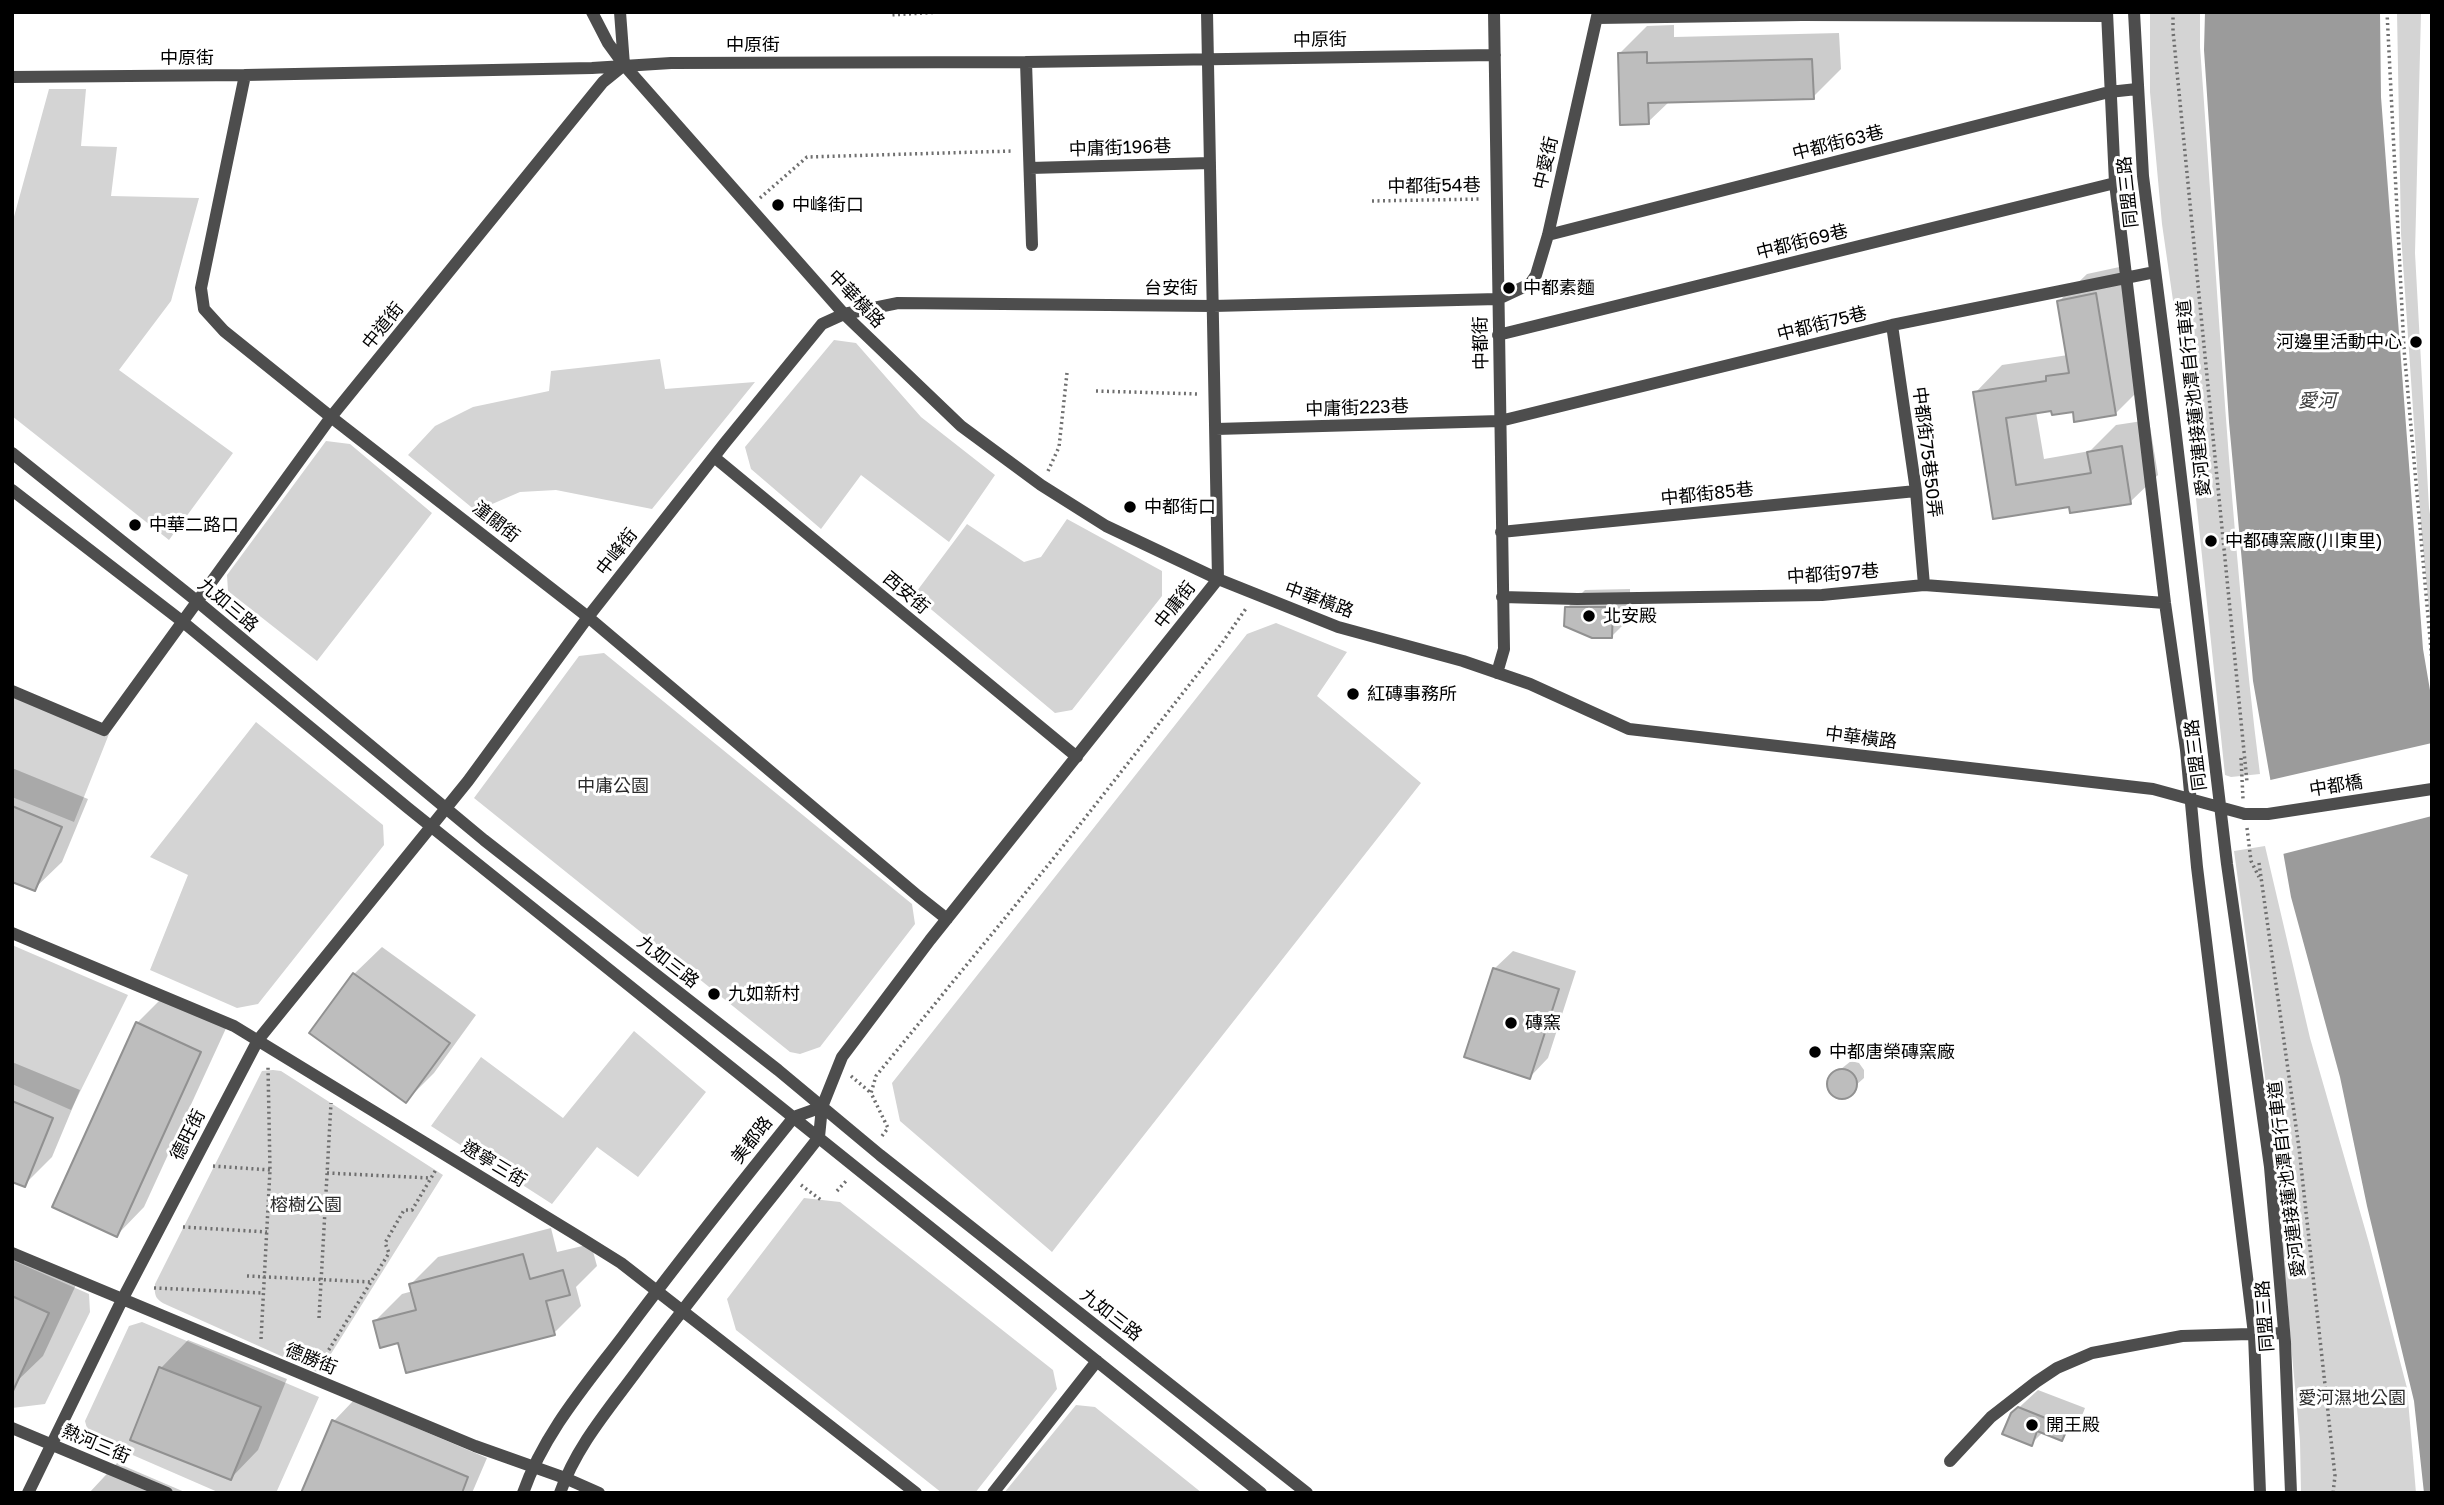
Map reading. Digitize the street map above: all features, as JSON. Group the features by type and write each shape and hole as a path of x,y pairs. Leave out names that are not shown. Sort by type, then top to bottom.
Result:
{"street":[{"name":"中華橫路","path":"592,12 608,43 624,65 844,314 961,426 1041,485 1106,526 1218,579 1338,627 1463,661 1531,684 1629,729 2154,789 2245,814"},
{"path":"620,12 624,65"},
{"name":"中庸街","path":"822,1107 842,1057 947,919 1218,579 1207,12"},
{"name":"中都街","path":"1494,12 1504,649 1497,673"},
{"name":"同盟三路","path":"2134,12 2143,176 2220,809 2270,1167 2284,1333 2291,1493"},
{"path":"1598,15 2107,14"},
{"name":"同盟三路","path":"2107,14 2115,183 2125,278 2192,801 2199,881 2254,1334 2260,1493"},
{"name":"中愛街","path":"1498,299 1530,284 1536,275 1548,235 1598,15"},
{"name":"中原街","path":"12,77 245,75 592,68 624,65 1495,55"},
{"path":"1026,61 1032,245"},
{"name":"中道街","path":"12,691 104,730 331,417 603,82 624,65"},
{"name":"潼關街","path":"245,75 201,288 204,309 224,331 331,417 588,617 947,919"},
{"name":"中都街63巷","path":"1548,235 2109,92 2137,89"},
{"name":"中庸街196巷","path":"1030,168 1210,163"},
{"name":"中都街69巷","path":"1499,335 2115,183"},
{"name":"中都街75巷","path":"1500,421 1892,325 2155,272"},
{"name":"台安街","path":"844,314 898,303 1213,306 1498,299"},
{"name":"中峰街","path":"432,827 588,617 813,333 822,324 844,314"},
{"name":"中都街75巷50弄","path":"1892,325 1916,491 1924,585"},
{"name":"中庸街223巷","path":"1216,429 1500,421"},
{"name":"九如三路","path":"12,453 198,602 446,808 1307,1493"},
{"name":"西安街","path":"714,457 1077,757"},
{"path":"12,490 183,622 432,827 1261,1493"},
{"name":"中都街85巷","path":"1501,532 1916,491"},
{"name":"中都街97巷","path":"1502,597 1577,599 1822,595 1924,585 2165,603"},
{"name":"中都橋","path":"2245,814 2269,814 2432,789"},
{"name":"德旺街","path":"28,1493 122,1300 258,1040 432,827"},
{"name":"遼寧三街","path":"12,933 234,1026 581,1238 621,1263 916,1493"},
{"path":"560,1493 585,1441 819,1137 822,1107"},
{"name":"美都路","path":"523,1493 532,1467 559,1420 656,1291 794,1116 822,1107"},
{"name":"德勝街","path":"12,1253 475,1446 599,1493"},
{"path":"1950,1461 1991,1417 2057,1368 2092,1353 2170,1338 2284,1333"},
{"path":"993,1493 1097,1361"},
{"name":"熱河三街","path":"12,1428 167,1493"}],"path":[{"path":"890,14 941,12"},
{"name":"愛河連接蓮池潭自行車道","path":"2173,12 2247,782"},
{"path":"2387,12 2404,349 2432,661"},
{"path":"749,207 807,157 1030,151"},
{"name":"中都街54巷","path":"1372,201 1497,198"},
{"path":"1041,485 1059,447 1067,373"},
{"path":"1096,391 1215,394"},
{"path":"888,1128 871,1093 876,1076 1049,864 1213,654 1247,609 1249,591"},
{"name":"愛河連接蓮池潭自行車道","path":"2259,863 2299,1148 2335,1476 2333,1493"},
{"path":"261,1344 270,1170 268,1065"},
{"path":"319,1318 331,1102"},
{"path":"213,1166 270,1170"},
{"path":"317,1370 389,1253 385,1242 404,1210 412,1210 436,1168"},
{"path":"327,1173 431,1178"},
{"path":"183,1227 267,1232"},
{"path":"247,1276 371,1282"},
{"path":"154,1288 264,1293"}],"green space":[{"path":"2150,12 2200,12 2200,47 2240,593 2260,774 2231,777 2225,775 2181,356 2162,224 2150,92"},
{"path":"2397,12 2421,12 2415,253 2432,527 2432,641 2421,526 2401,234"},
{"path":"49,89 86,89 81,146 117,147 111,196 199,198 171,301 119,370 233,453 169,540 12,416 12,224"},
{"path":"834,340 856,343 921,417 995,475 949,542 861,475 821,529 751,469 745,447"},
{"path":"660,359 665,389 755,382 652,509 556,490 520,492 476,511 408,455 435,426 473,407 549,391 551,371"},
{"path":"326,441 350,444 432,513 317,661 228,591 227,575"},
{"path":"1067,519 1162,571 1162,596 1072,710 1055,713 914,595 967,524 1024,562 1041,557"},
{"path":"1276,623 1347,652 1317,696 1421,783 1052,1252 900,1121 892,1083 1247,634"},
{"name":"中庸公園","path":"604,653 912,904 915,924 820,1047 800,1054 790,1052 474,798 579,656"},
{"path":"12,694 109,734 74,822 12,797"},
{"path":"256,722 383,825 384,845 258,1004 237,1008 150,970 188,875 150,857"},
{"name":"愛河濕地公園","path":"2265,846 2310,1038 2369,1243 2407,1388 2416,1493 2301,1493 2300,1441 2269,1106 2234,851"},
{"path":"12,945 128,995 71,1110 12,1084"},
{"path":"634,1031 706,1092 638,1177 597,1147 552,1204 431,1126 481,1057 563,1118"},
{"name":"榕樹公園","path":"262,1071 281,1071 443,1175 319,1373 167,1305 156,1297 155,1292 155,1284"},
{"path":"804,1198 840,1202 1053,1370 1057,1389 975,1493 942,1493 736,1330 727,1299"},
{"path":"12,1260 89,1294 90,1312 45,1404 12,1408"},
{"path":"142,1322 319,1397 276,1493 220,1493 89,1436 85,1421 129,1326"},
{"path":"1076,1405 1095,1407 1202,1493 1004,1493"}],"water":[{"name":"愛河","path":"2205,12 2380,12 2381,97 2423,649 2432,702 2432,1493 2424,1493 2414,1401 2367,1206 2340,1077 2291,897 2253,681 2229,422 2204,50"}],"pier":[{"path":"2432,743 2432,816 2279,855 2266,781"}],"building":[{"path":"1647,52 1647,63 1812,59 1814,99 1648,103 1649,124 1620,125 1618,53"},
{"path":"2096,293 2116,415 2074,422 2073,412 2052,415 2051,411 2006,418 2016,485 2091,473 2087,452 2122,446 2131,504 2070,513 2069,507 1993,519 1973,392 2046,381 2046,376 2069,373 2057,301"},
{"name":"北安殿","path":"1565,607 1613,607 1612,638 1592,638 1564,626"},
{"path":"12,806 62,827 35,891 12,882"},
{"name":"磚窯","path":"1493,968 1559,989 1530,1079 1464,1057"},
{"path":"353,973 450,1043 406,1103 309,1033"},
{"path":"136,1022 201,1052 117,1237 52,1207"},
{"path":"1842,1069 1848,1070 1856,1078 1856,1090 1848,1098 1842,1099 1836,1098 1828,1090 1827,1084 1828,1078 1836,1070"},
{"path":"12,1101 53,1118 25,1187 12,1182"},
{"path":"523,1254 530,1279 563,1270 570,1295 546,1301 555,1335 406,1373 398,1343 380,1348 373,1321 416,1310 409,1284"},
{"path":"12,1296 49,1313 12,1393"},
{"path":"159,1367 261,1407 231,1480 130,1440"},
{"name":"開王殿","path":"2018,1407 2068,1427 2062,1441 2037,1431 2032,1446 2002,1434 2011,1413"},
{"path":"332,1420 468,1477 462,1493 301,1493"}],"place":[{"name":"中峰街口","path":"778,205"},
{"name":"中都素麵","path":"1509,288"},
{"name":"河邊里活動中心","path":"2416,342"},
{"name":"中都街口","path":"1130,507"},
{"name":"中華二路口","path":"135,525"},
{"name":"中都磚窯廠(川東里)","path":"2211,541"},
{"name":"北安殿","path":"1589,616"},
{"name":"紅磚事務所","path":"1353,694"},
{"name":"九如新村","path":"714,994"},
{"name":"磚窯","path":"1511,1023"},
{"name":"中都唐榮磚窯廠","path":"1815,1052"},
{"name":"開王殿","path":"2032,1425"}]}
